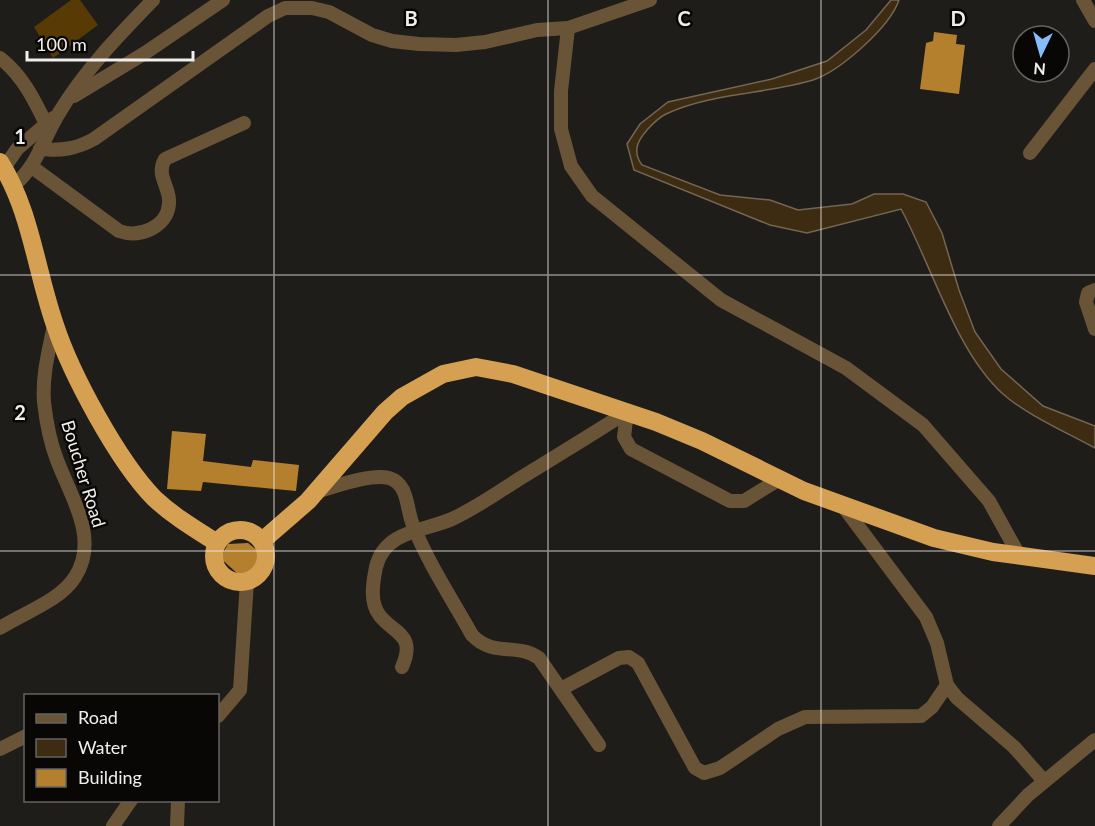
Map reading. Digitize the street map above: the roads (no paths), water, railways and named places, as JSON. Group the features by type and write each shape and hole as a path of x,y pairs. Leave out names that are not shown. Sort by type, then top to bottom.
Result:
{"highway":[{"path":"2,165 13,186 54,325 86,393 131,467 153,496 170,512 217,543"},
{"path":"262,541 316,492 385,412 402,397 420,385 459,369 476,367 513,374 627,412 702,441 778,480 934,538 1020,557 1095,566"},
{"path":"235,530 250,531 262,541 266,549 265,565 261,572 247,581 232,581 219,572 214,558 217,543 221,537 235,530"}],"street":[{"path":"13,186 33,167 59,113 93,65 153,0"},
{"path":"69,99 145,53 223,0"},
{"path":"40,149 61,151 80,147 94,139 268,16 285,8 312,8 329,12 372,35 419,44 485,42 537,30 568,28 650,0"},
{"path":"1083,0 1095,21"},
{"path":"568,28 561,91 561,129 571,166 592,196 721,300 846,369 923,425 989,501 1020,557"},
{"path":"0,58 10,66 29,90 46,124"},
{"path":"1030,153 1095,69"},
{"path":"2,165 59,113"},
{"path":"33,167 70,192 106,223 129,235 140,234 160,222 170,204 161,166 172,153 244,123"},
{"path":"1095,290 1088,293 1086,302 1095,329"},
{"name":"Boucher Road","path":"0,627 63,589 75,578 82,564 84,531 72,492 57,460 44,402 45,369 54,325"},
{"path":"627,412 624,436 631,449 730,501 744,501 778,480"},
{"path":"402,667 407,657 406,644 402,634 380,616 375,606 372,587 377,563 386,549 399,537 414,529 434,526 474,508 627,412"},
{"path":"316,492 374,478 388,478 398,483 405,492 414,529 472,635 487,647 531,652 539,658 599,745"},
{"path":"843,506 926,616 933,630 947,685 957,698 1014,747 1044,781"},
{"path":"219,715 226,710 241,683 247,581"},
{"path":"561,689 619,658 633,658 638,663 695,768 705,773 720,768 778,729 806,717 921,716 932,707 947,685"},
{"path":"0,748 24,737"},
{"path":"999,826 1044,781 1095,740"},
{"path":"113,826 130,802"},
{"path":"177,826 178,802"}],"water":[{"path":"891,0 899,0 886,23 863,47 837,68 813,80 795,85 701,102 666,114 644,134 638,144 637,155 642,165 720,195 770,200 798,210 852,204 874,194 903,194 926,202 942,233 959,290 975,332 1001,369 1043,406 1095,426 1095,448 1023,409 1003,394 986,376 958,332 901,209 807,233 770,225 634,170 627,144 640,124 668,102 772,79 827,61 866,30"}]}
